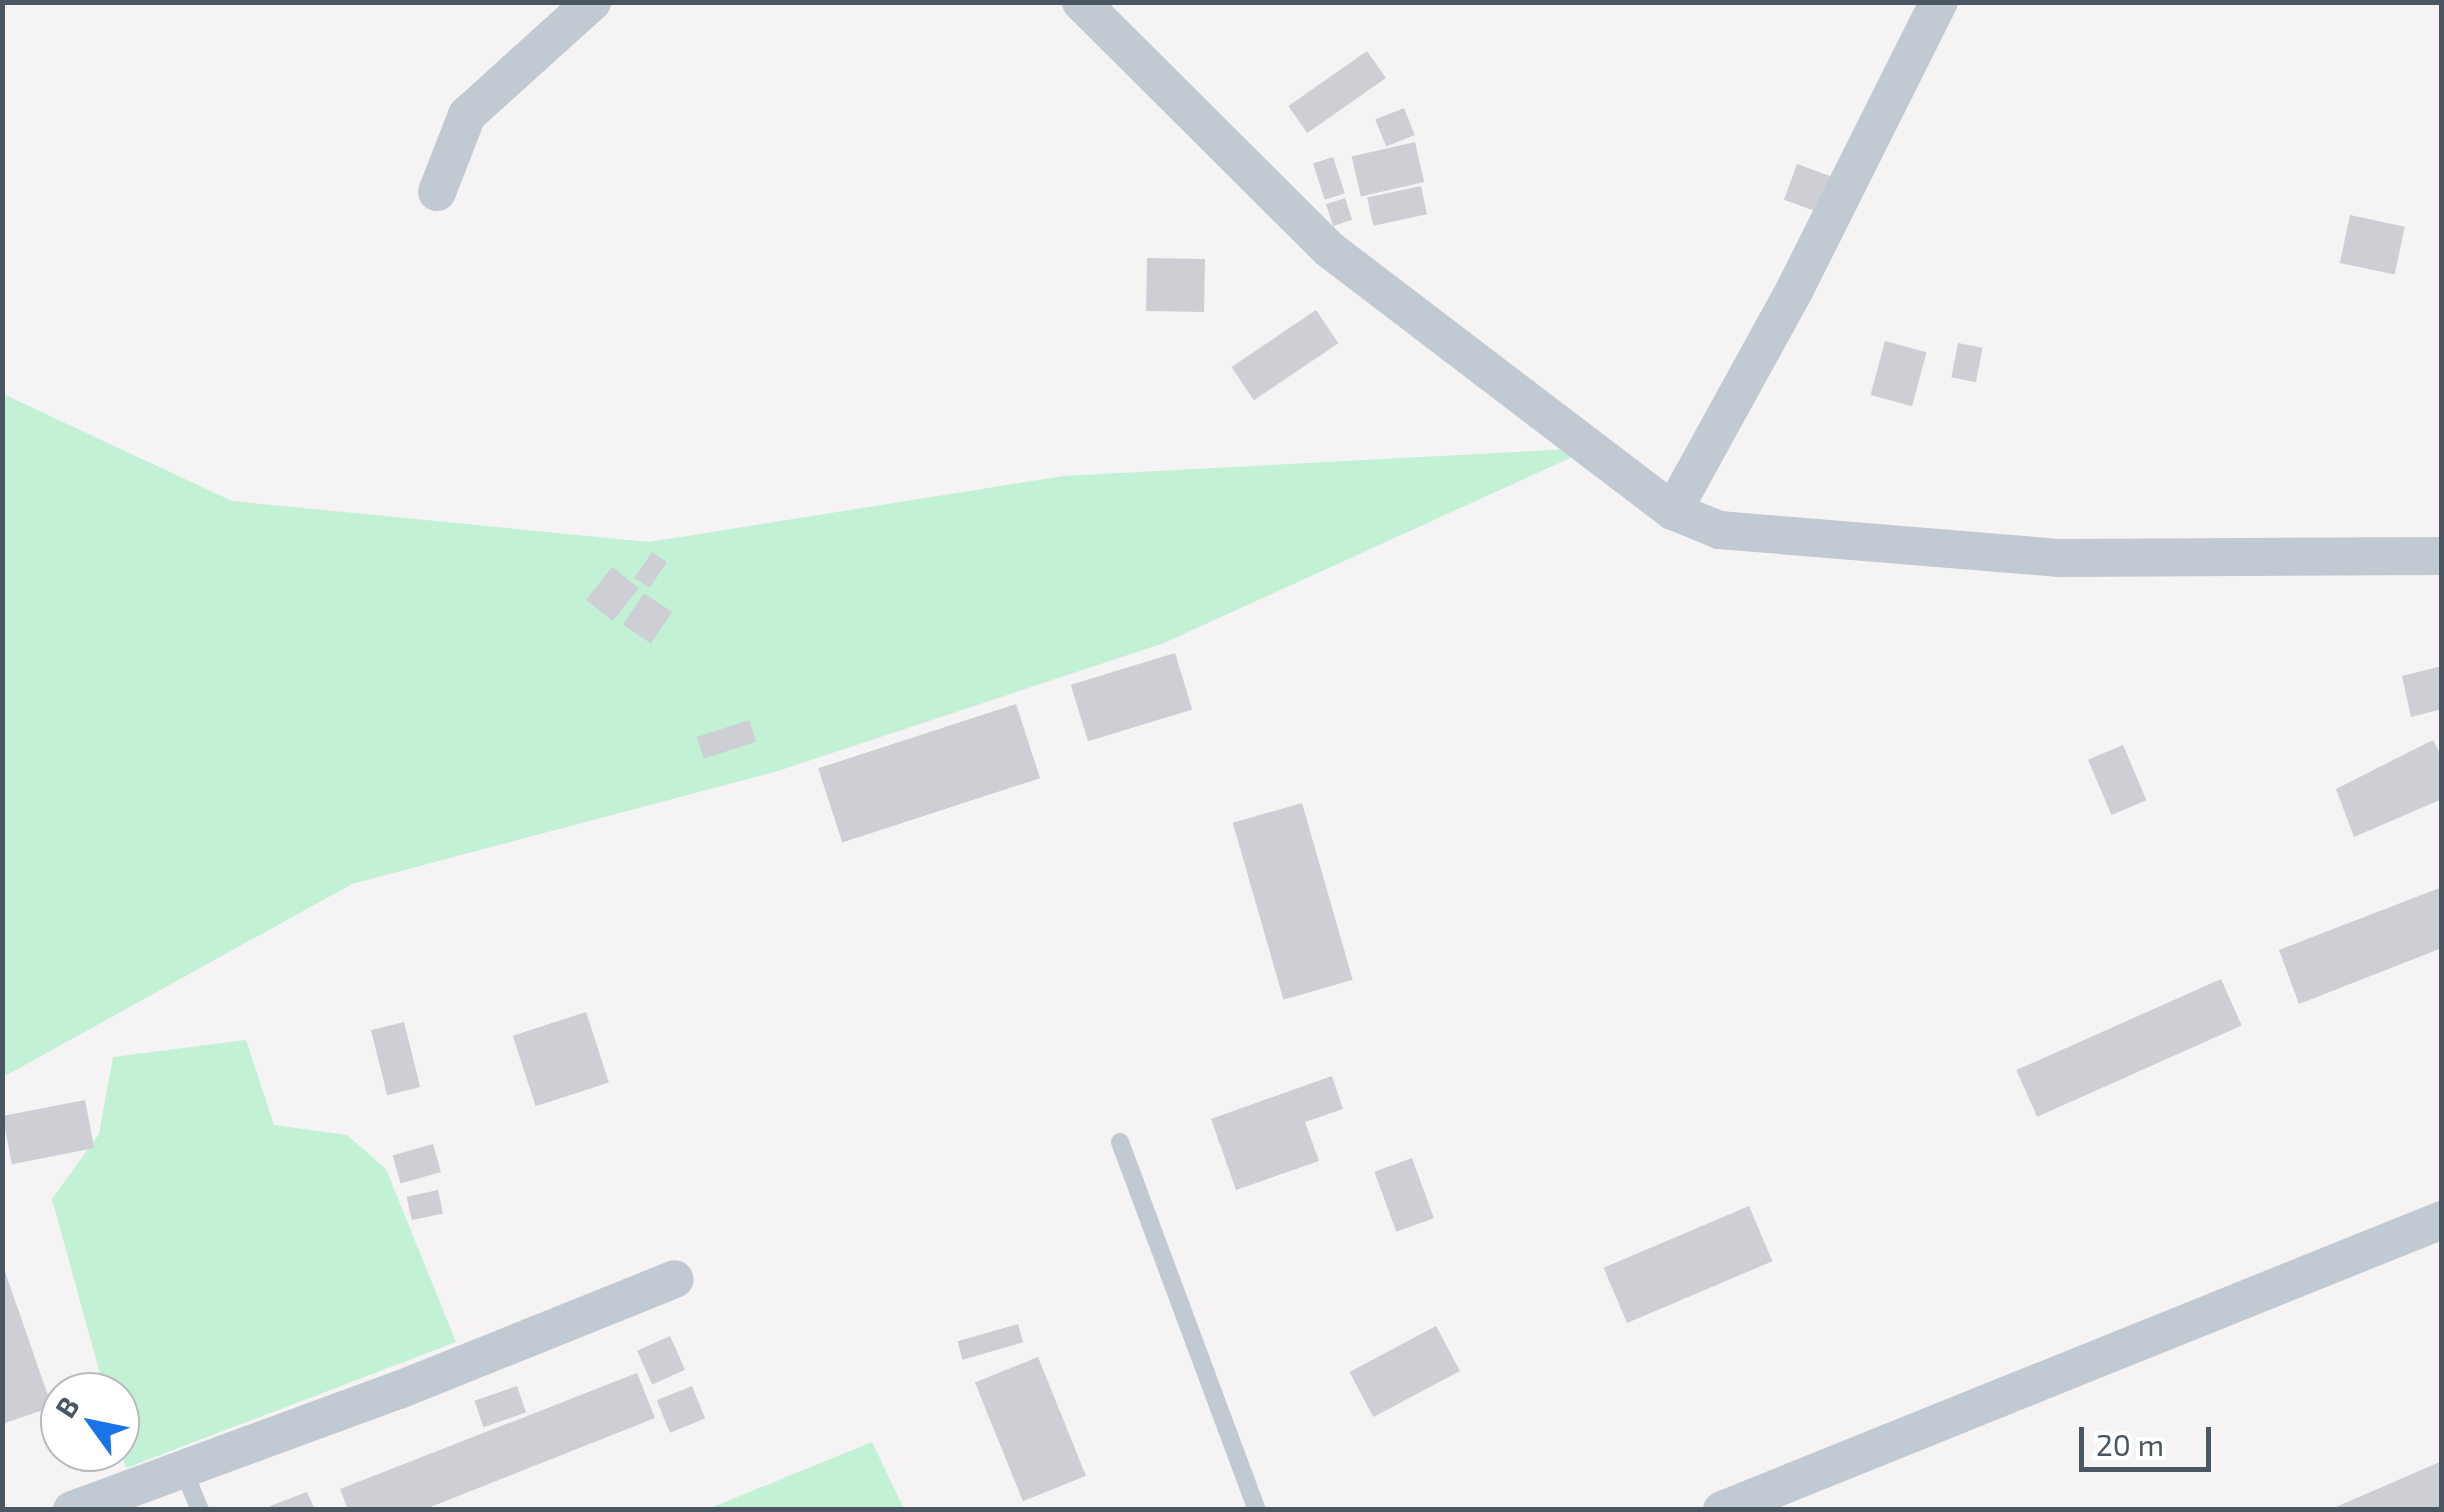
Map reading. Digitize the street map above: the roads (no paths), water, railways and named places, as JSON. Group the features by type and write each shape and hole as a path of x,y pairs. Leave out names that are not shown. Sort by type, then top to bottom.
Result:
{"street":[{"path":"438,192 468,115 592,2"},
{"path":"1081,2 1330,250 1673,511 1719,530 2058,558 2442,556"},
{"path":"1673,511 1795,289 1939,2"},
{"path":"1722,1510 2442,1220"},
{"path":"72,1510 399,1390 675,1279"}],"lane":[{"path":"1120,1142 1256,1510"},
{"path":"183,1468 200,1510"}]}
